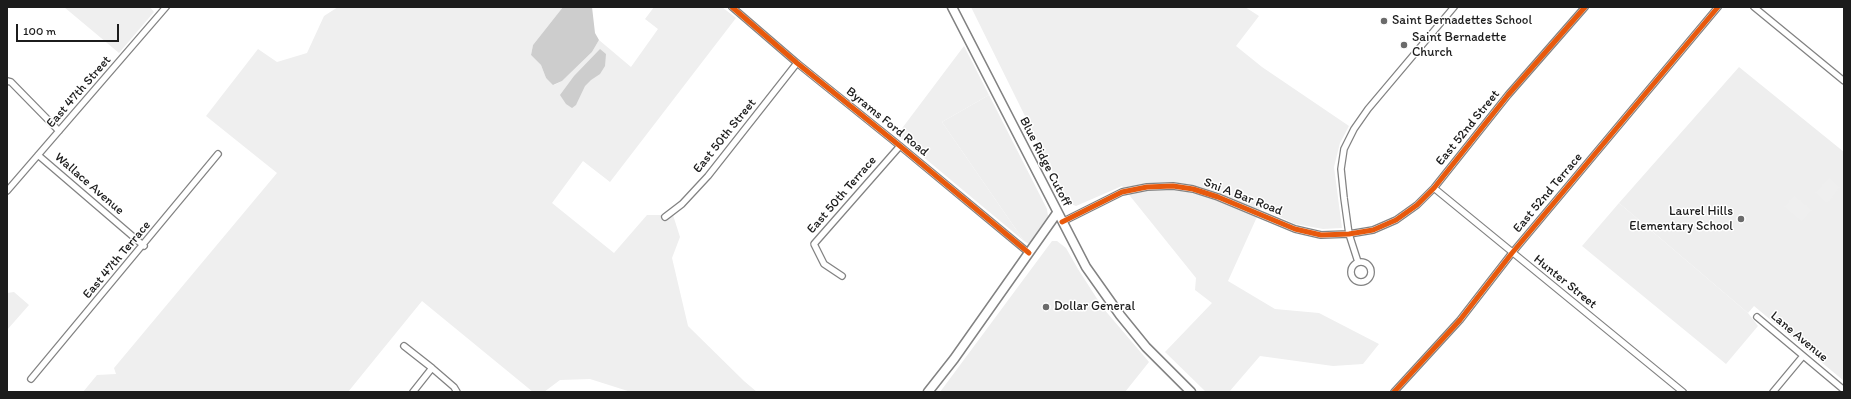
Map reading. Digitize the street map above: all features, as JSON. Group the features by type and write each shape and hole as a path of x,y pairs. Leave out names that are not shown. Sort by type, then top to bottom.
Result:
{"main road":[{"name":"Blue Ridge Cutoff","path":"952,7 1086,267 1120,315 1146,347 1191,392"},
{"path":"928,392 954,359 1057,213"}],"street":[{"name":"East 47th Street","path":"7,191 166,7"},
{"name":"Byrams Ford Road","path":"732,7 797,63 900,146 1029,254"},
{"path":"1358,262 1349,234 1341,169 1344,149 1350,136 1368,109 1454,7"},
{"name":"East 52nd Street","path":"1349,234 1373,230 1396,220 1417,204 1434,188 1508,95 1585,7"},
{"name":"East 52nd Terrace","path":"1394,392 1460,320 1512,253 1718,7"},
{"path":"1754,7 1844,80"},
{"name":"East 50th Street","path":"665,217 682,204 708,176 797,63"},
{"path":"8,80 59,131"},
{"name":"East 50th Terrace","path":"842,276 824,264 814,244 900,146"},
{"name":"East 47th Terrace","path":"31,380 144,246 218,154"},
{"name":"Wallace Avenue","path":"38,155 144,246"},
{"name":"Sni A Bar Road","path":"1062,222 1122,192 1147,187 1173,186 1194,189 1218,196 1295,229 1321,235 1349,234"},
{"name":"Hunter Street","path":"1434,188 1683,392"},
{"name":"Lane Avenue","path":"1757,317 1844,390"},
{"path":"404,346 454,387 457,392"},
{"path":"1773,392 1803,356"},
{"path":"413,392 432,368"}],"shaded area":[{"path":"64,7 150,7 154,12 119,53"},
{"path":"338,7 563,7 533,45 531,55 541,65 546,78 554,85 562,81 592,52 599,40 631,67 658,29 645,19 654,7 722,7 736,18 610,182 583,161 552,203 614,253 647,215 673,215 680,237 672,258 688,326 757,392 631,392 590,379 560,380 544,392 533,392 422,301 348,392 83,392 97,375 116,374 114,368 277,173 206,116 258,49 277,62 307,53 324,16"},
{"path":"563,7 592,7 595,33 599,40 592,52 562,81 553,85 546,78 541,65 531,55 533,45"},
{"path":"971,7 1245,7 1259,16 1236,46 1262,67 1349,126 1340,143 1334,167 1342,228 1323,229 1295,224 1261,208 1228,281 1275,309 1319,313 1379,344 1363,364 1333,366 1260,356 1229,392 1206,392 1165,352 1212,303 1195,290 1196,278 1122,186 1076,206 1068,203"},
{"path":"964,46 989,95 942,122 1024,241 897,135"},
{"path":"600,49 606,54 605,66 600,74 585,86 576,105 572,108 566,104 560,95 574,76"},
{"name":"Laurel Hills Elementary School","path":"1739,67 1844,152 1844,381 1754,306 1748,313 1619,203"},
{"path":"989,95 1047,209 1048,216 1029,244 1024,241 942,122"},
{"path":"1829,177 1840,187 1830,201 1826,203 1815,193"},
{"path":"1794,195 1812,210 1802,222 1784,207"},
{"path":"1619,203 1748,313 1758,326 1726,364 1582,246"},
{"path":"1052,241 1057,241 1066,248 1103,308 1149,362 1125,392 940,392"},
{"path":"14,292 29,305 7,330 7,293"}],"cycle path":[{"path":"732,7 797,63 1029,253"},
{"path":"1062,222 1122,192 1147,187 1173,186 1193,189 1218,197 1295,229 1321,235 1349,234 1373,230 1396,220 1417,205 1434,188 1508,95 1585,7"},
{"path":"1394,392 1460,320 1512,253 1718,7"}],"place":[{"name":"Saint Bernadettes School","path":"1384,21"},
{"name":"Saint Bernadette Church","path":"1404,45"},
{"name":"Laurel Hills Elementary School","path":"1741,219"},
{"name":"Dollar General","path":"1046,307"}]}
